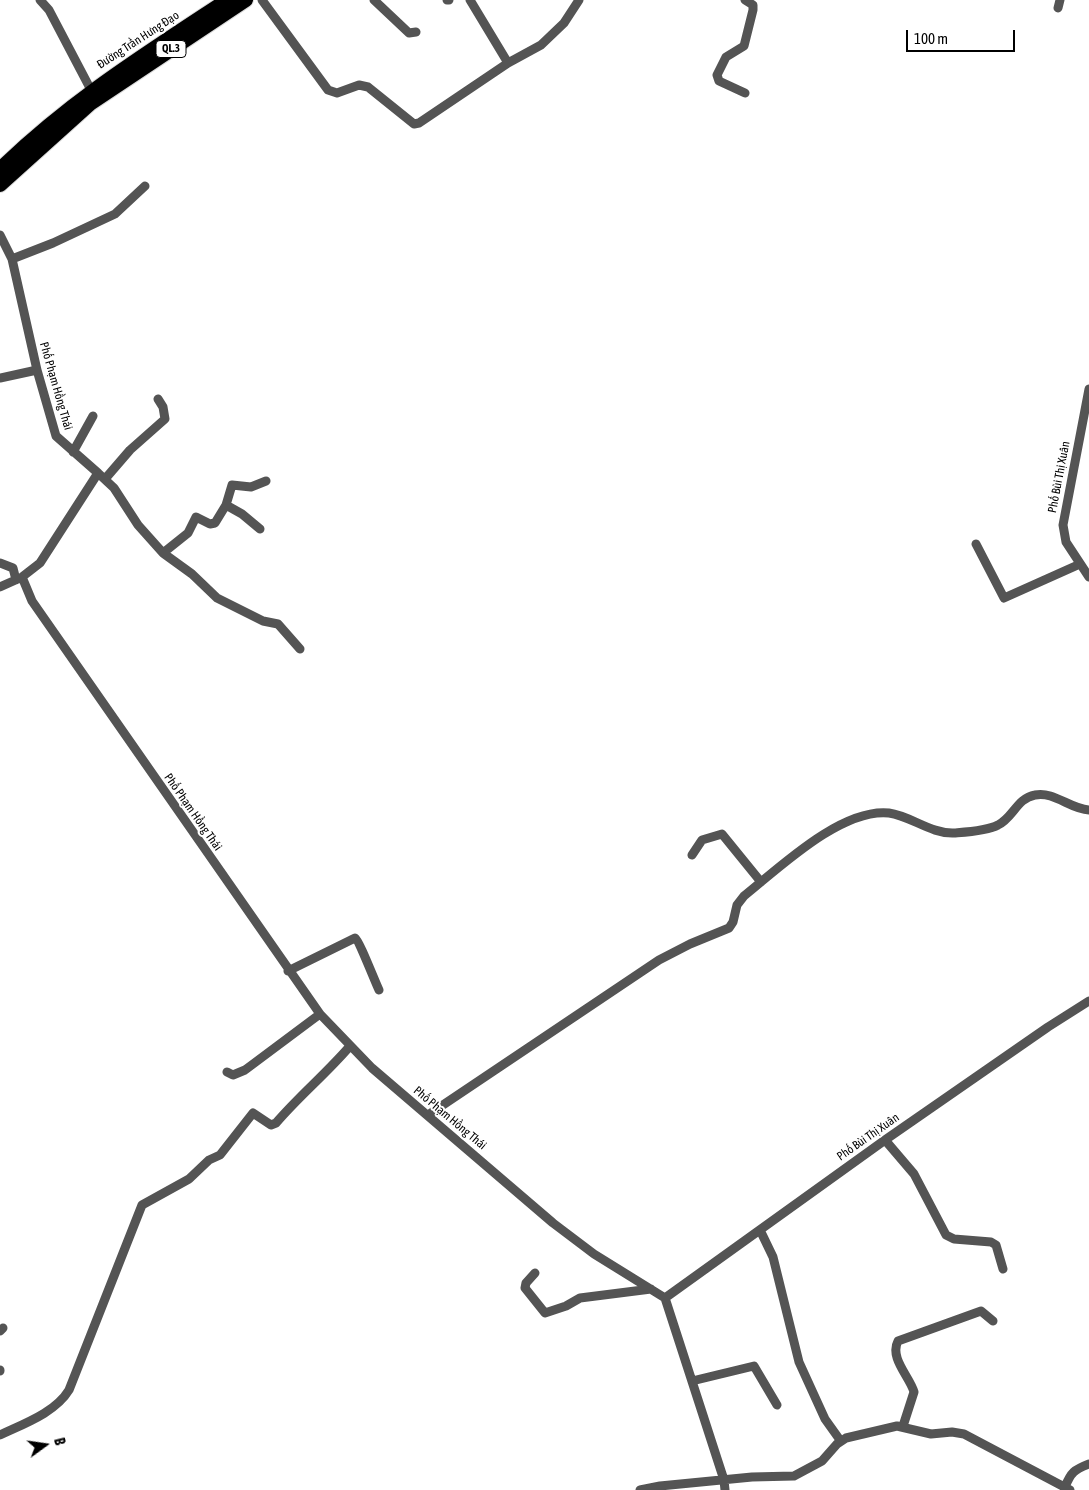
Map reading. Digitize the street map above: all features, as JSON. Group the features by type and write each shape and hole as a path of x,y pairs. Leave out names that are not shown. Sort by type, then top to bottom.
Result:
{"highway":[{"name":"Đường Trần Hưng Đạo","path":"93,95 227,0"},
{"name":"Đường Trần Hưng Đạo","path":"93,95 246,0"},
{"name":"QL.3","path":"0,169 28,141 93,95"},
{"name":"QL.3","path":"0,184 93,95"}],"street":[{"path":"40,0 48,10 93,95"},
{"path":"262,0 328,90 337,93 364,85 414,124 419,123 508,63 548,40 564,23 579,0"},
{"path":"374,0 409,33 416,32"},
{"path":"470,0 508,63"},
{"path":"745,0 753,5 746,42 741,48 726,57 717,76 722,82 745,93"},
{"path":"12,259 53,244 115,214 145,186"},
{"name":"Phố Phạm Hồng Thái","path":"0,235 12,259 37,370 56,436 114,488 145,534 163,553 192,574 217,598 257,618 278,624 300,649"},
{"path":"0,378 37,370"},
{"name":"Phố Bùi Thị Xuân","path":"1089,389 1063,525 1066,542 1089,577"},
{"path":"0,587 19,578 40,563 101,476 165,419 163,407 158,399"},
{"path":"73,452 93,416"},
{"path":"163,553 188,533 196,517 213,524 226,505 232,486 251,487 266,481"},
{"path":"226,505 242,514 260,529"},
{"path":"976,544 1004,598 1081,565"},
{"name":"Phố Phạm Hồng Thái","path":"0,563 13,568 32,601 288,971 320,1014 350,1046 428,1116 553,1223 594,1254 665,1298"},
{"path":"428,1116 659,960 683,947 728,928 740,900 824,833 871,815 896,815 938,831 953,833 997,826 1025,798 1044,794 1075,808 1089,810"},
{"path":"692,855 702,840 722,834 761,882"},
{"path":"288,971 357,938 379,990"},
{"name":"Phố Bùi Thị Xuân","path":"665,1298 885,1140 1048,1027 1089,1001"},
{"path":"227,1072 233,1075 245,1070 320,1014"},
{"path":"0,1435 38,1416 61,1400 69,1390 142,1204 189,1180 210,1160 220,1155 254,1113 271,1125 276,1123 298,1097 326,1074 350,1046"},
{"path":"885,1140 905,1161 917,1179 925,1192 930,1208 946,1235 954,1239 991,1242 996,1245 1003,1269"},
{"path":"760,1230 773,1257 799,1362 822,1414 840,1440"},
{"path":"535,1273 526,1283 525,1288 545,1312 566,1306 580,1298 651,1289"},
{"path":"665,1298 725,1485"},
{"path":"903,1426 914,1392 900,1364 895,1346 898,1342 976,1312 981,1312 994,1321"},
{"path":"692,1381 754,1366 777,1405"},
{"path":"640,1490 660,1486 725,1485 760,1476 785,1477 802,1473 822,1461 840,1440 903,1426 931,1434 952,1432 964,1434 1068,1489 1070,1473 1076,1468 1089,1464"}]}
